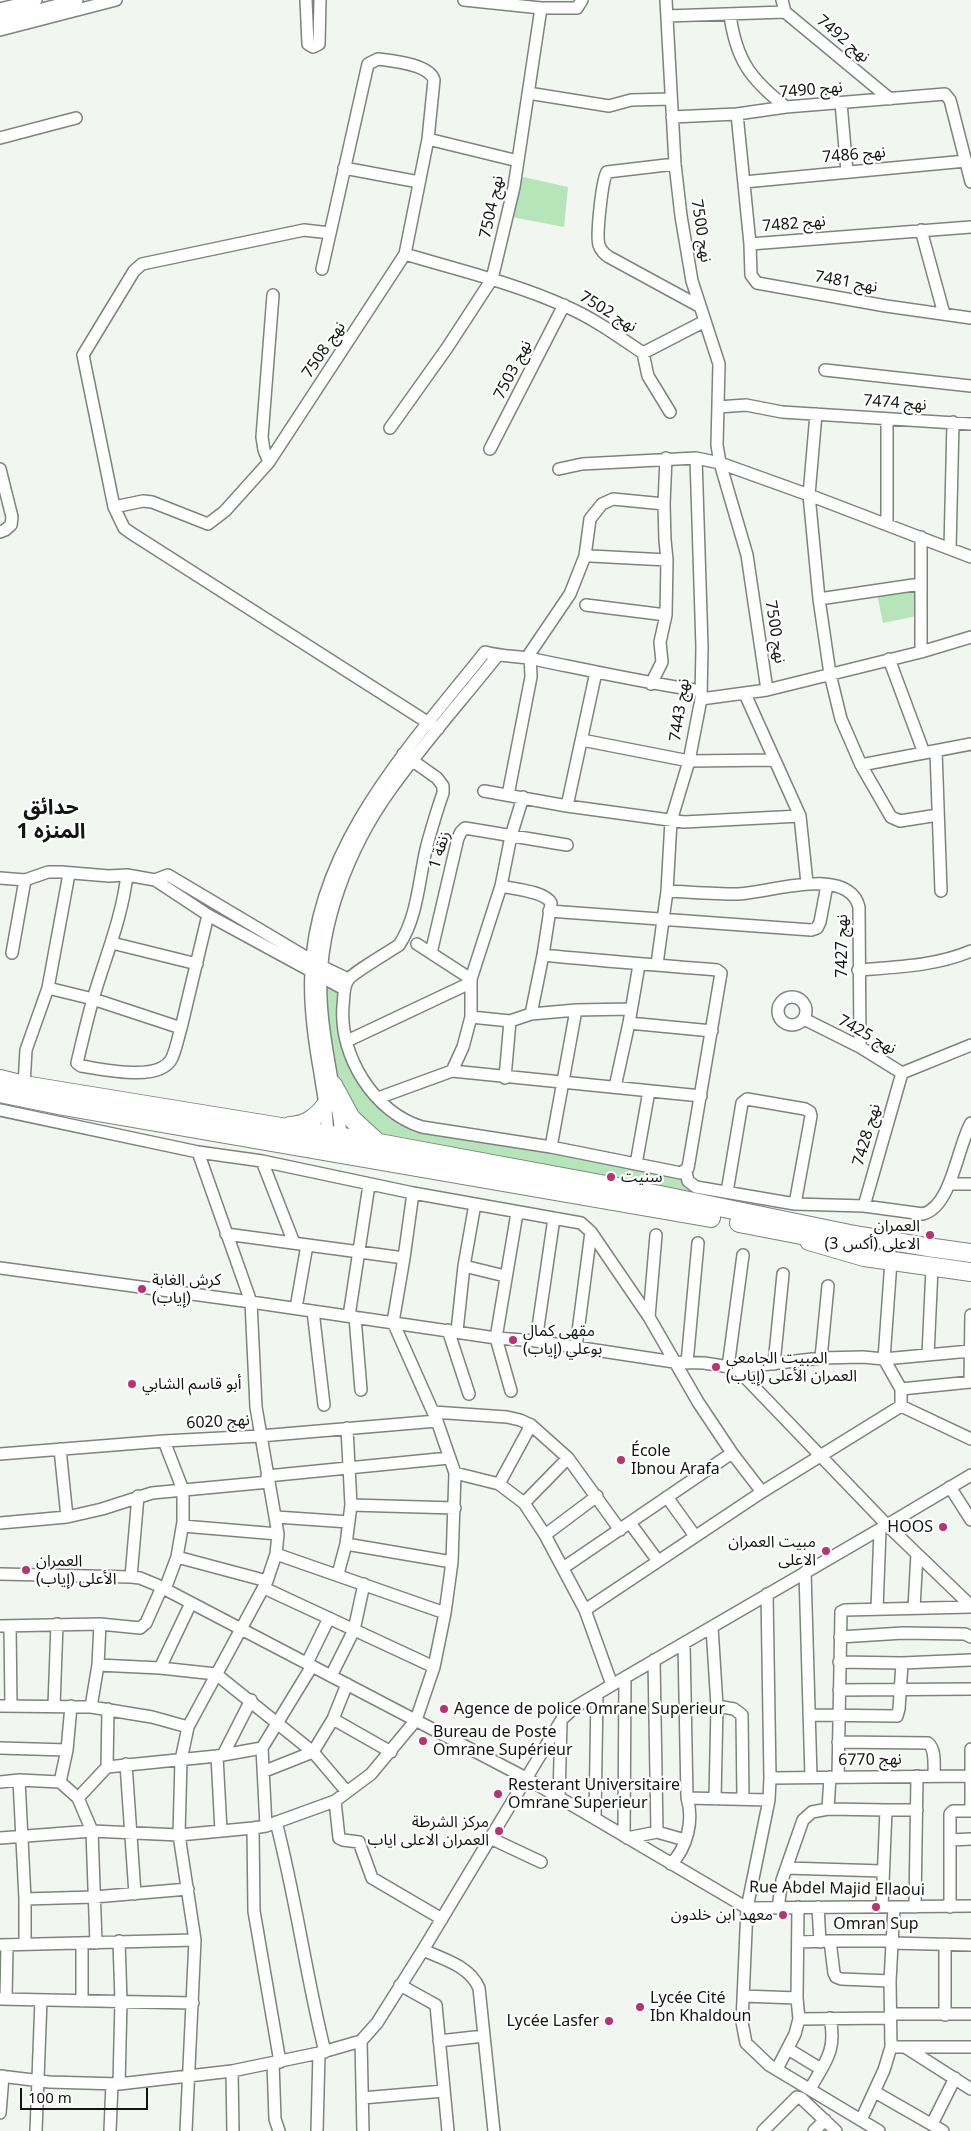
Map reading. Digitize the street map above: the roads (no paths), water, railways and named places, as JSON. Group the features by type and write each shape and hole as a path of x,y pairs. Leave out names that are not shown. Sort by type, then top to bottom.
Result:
{"highway":[{"path":"0,1079 24,1085 284,1126 308,1122 325,1106"},
{"path":"333,1085 351,1118 378,1143"},
{"path":"0,1093 63,1106 333,1144 662,1208 796,1229 824,1221 971,1243"},
{"path":"284,1126 333,1144 378,1143 927,1257 971,1262"},
{"path":"796,1229 815,1243 842,1251 891,1261 971,1253"},
{"path":"927,1257 971,1272"}],"street":[{"path":"0,9 36,0"},
{"path":"0,20 77,0"},
{"path":"0,30 116,0"},
{"path":"306,0 308,44 313,47 319,44 320,0"},
{"path":"464,0 520,4 541,8 577,8 582,0"},
{"name":"نهج 7500","path":"666,0 675,164 687,257 699,306 719,364 717,445 720,464 747,555 767,690"},
{"path":"668,16 785,12 782,0"},
{"name":"نهج 7504","path":"390,428 447,348 492,279 507,221 518,161 541,8"},
{"name":"نهج 7492","path":"785,12 890,99"},
{"path":"730,15 733,38 744,65 764,89 786,107"},
{"path":"322,270 365,71 368,64 378,59 416,66 432,74 434,89 428,140 405,254"},
{"path":"528,93 609,106 631,100 671,99"},
{"name":"نهج 7490","path":"672,117 736,114 786,107 945,94 950,100 967,155"},
{"path":"841,103 847,172"},
{"name":"نهج 7482","path":"736,114 750,244 971,227"},
{"path":"0,138 76,118"},
{"path":"428,140 518,161"},
{"path":"967,155 971,182"},
{"name":"نهج 7486","path":"744,182 847,172 967,155"},
{"path":"675,164 606,172 603,182 598,241 603,252 609,257 699,306"},
{"path":"344,168 419,182"},
{"path":"330,233 304,230 142,264 134,271 83,355 114,507 124,528 131,533 434,726"},
{"path":"921,230 944,314"},
{"name":"نهج 7481","path":"750,244 751,275 758,283 971,318"},
{"name":"نهج 7502","path":"405,254 492,279 564,306 593,321 643,353 648,376 670,412"},
{"name":"نهج 7508","path":"114,507 142,501 152,502 208,524 225,511 269,462 405,254"},
{"path":"269,462 264,450 262,437 274,295"},
{"name":"نهج 7503","path":"490,449 564,306"},
{"path":"643,353 705,321"},
{"path":"825,370 971,386"},
{"name":"نهج 7474","path":"718,408 746,405 782,412 971,424"},
{"path":"816,414 810,495 818,599 830,674 841,719 862,765 895,820 900,821 938,814"},
{"path":"887,419 887,524"},
{"path":"950,549 954,422"},
{"path":"559,469 582,464 666,458 696,458 720,464 810,495 971,557"},
{"path":"651,684 662,662 660,642 666,615 667,560 664,540 664,504 666,458"},
{"name":"نهج 7443","path":"657,964 667,891 671,821 688,761 701,695 702,647 696,458"},
{"path":"0,469 12,517 11,525 0,532"},
{"path":"508,795 531,677 532,649 570,594 585,556 590,519 602,504 613,498 664,504"},
{"path":"921,537 921,652"},
{"path":"591,556 667,560"},
{"path":"818,599 920,584"},
{"path":"586,605 666,615"},
{"path":"434,726 485,652 531,658 701,695 744,694 921,652 971,637"},
{"path":"333,1144 325,1106 311,1004 316,969 336,900 351,862 369,825 408,758 498,655"},
{"path":"889,659 924,753"},
{"path":"567,806 596,672"},
{"path":"744,694 800,816 807,883"},
{"path":"582,740 688,761 774,760"},
{"path":"862,765 971,744"},
{"path":"936,751 940,891"},
{"path":"408,758 437,778 443,786 427,844 412,915 399,945 346,984 342,1016 347,1040 359,1073 368,1087 401,1118 422,1127 551,1147 681,1173 686,1172"},
{"path":"484,791 567,806 671,821 684,822 800,816"},
{"path":"452,1071 471,1017 470,981 501,886 511,836 523,797"},
{"name":"زنقة 1","path":"431,953 460,832 465,828 567,845"},
{"path":"0,878 25,880 48,872 127,875 155,880 208,916 346,984"},
{"path":"24,1085 25,1057 29,1038 48,988 70,874"},
{"path":"127,875 125,892 112,943 93,999 77,1063 81,1066 144,1074 167,1064 172,1058 181,1028 208,916"},
{"path":"155,880 168,876 316,969 333,1085 333,1144"},
{"path":"12,953 25,880"},
{"name":"نهج 7427","path":"667,891 737,894 807,883 827,884 845,889 854,895 859,907 860,1047"},
{"path":"549,911 811,930 817,928 820,922 827,884"},
{"path":"501,886 543,895 551,903 531,1014"},
{"path":"112,943 197,964"},
{"path":"417,944 470,981"},
{"path":"858,970 908,966 958,957 971,951"},
{"path":"543,955 639,965 657,964 721,972 702,1096 686,1172 691,1185 795,1204 864,1206 923,1214 935,1208 950,1184 959,1152 971,1123"},
{"path":"614,1087 629,1023 639,965"},
{"path":"347,1040 470,981"},
{"path":"48,988 93,999 181,1028"},
{"path":"471,1017 510,1021 531,1014 576,1010 631,1009"},
{"path":"551,1147 576,1010"},
{"name":"نهج 7425","path":"804,1019 860,1047 902,1073 971,1045"},
{"path":"506,1078 510,1021"},
{"path":"629,1023 712,1032"},
{"path":"378,1098 452,1071 506,1078 702,1096"},
{"name":"نهج 7428","path":"864,1206 902,1073"},
{"path":"636,1164 649,1091"},
{"path":"727,1192 742,1103 747,1099 805,1109 810,1112 811,1116 795,1204"},
{"path":"0,1110 198,1152 262,1161 369,1185 581,1223 591,1232 649,1317 674,1362 732,1453 762,1492"},
{"path":"186,2131 195,1940 179,1835 181,1760 188,1727 240,1628 266,1584 276,1554 278,1534 256,1407 251,1302 198,1152"},
{"path":"262,1161 294,1243"},
{"path":"950,1184 971,1184"},
{"path":"361,1390 352,1317 369,1185"},
{"path":"0,1838 92,1831 179,1835 253,1828 271,1824 335,1801 371,1774 416,1720 434,1667 445,1613 452,1562 455,1473 435,1416 393,1322 413,1193"},
{"path":"469,1394 453,1331 475,1204"},
{"path":"511,1391 496,1338 517,1213"},
{"path":"536,1341 554,1218"},
{"path":"576,1347 591,1232"},
{"path":"226,1234 404,1258"},
{"path":"649,1317 656,1236"},
{"path":"687,1363 698,1243"},
{"path":"296,1308 307,1245"},
{"path":"732,1368 744,1255"},
{"path":"927,1257 928,1355"},
{"path":"585,1610 762,1492 901,1406 903,1398 901,1389 884,1359 891,1261"},
{"path":"464,1266 505,1276"},
{"path":"0,1268 296,1308 496,1338 536,1341 674,1362 732,1368 821,1358 863,1357 884,1359 970,1351"},
{"path":"774,1364 783,1274"},
{"path":"821,1358 828,1286"},
{"path":"313,1311 324,1405"},
{"path":"901,1389 970,1382 971,1316"},
{"path":"732,1368 820,1456 884,1528 917,1554 971,1607"},
{"path":"901,1406 971,1438"},
{"name":"نهج 6020","path":"0,1454 164,1441 260,1436 347,1428 435,1416 507,1417 520,1420 531,1426"},
{"path":"498,1484 531,1426 568,1458 620,1530"},
{"path":"338,1574 346,1544 349,1522 347,1428"},
{"path":"164,1441 183,1490 183,1526 177,1557 143,1627 100,1624 5,1627 6,1706 91,1707 152,1717 188,1727"},
{"path":"60,1449 67,1517"},
{"path":"563,1568 732,1453"},
{"path":"0,1523 67,1517 102,1509 138,1496 348,1468 449,1458"},
{"path":"524,1503 568,1458"},
{"path":"455,1473 498,1484 524,1503 545,1535 585,1610 612,1685"},
{"path":"0,2113 1,2076 38,2081 116,2084 232,2071 277,2063 361,2041 377,2022 423,1950 562,1719 575,1707 767,1594 884,1528 971,1475"},
{"path":"950,1487 971,1520"},
{"path":"131,1577 138,1496"},
{"path":"545,1535 597,1496"},
{"path":"667,1498 696,1536"},
{"path":"350,1505 455,1508"},
{"path":"276,1517 349,1522"},
{"path":"630,1523 658,1561"},
{"path":"183,1526 278,1534"},
{"path":"877,1609 884,1528"},
{"path":"346,1544 452,1562"},
{"path":"276,1554 338,1574 445,1613"},
{"path":"914,1608 917,1554"},
{"path":"177,1557 266,1584 329,1618 434,1667"},
{"path":"805,1572 811,1777"},
{"name":"Rue Abdel Majid Ellaoui","path":"0,1574 131,1577 140,1578 163,1588 526,1778 747,1908 971,1906"},
{"path":"331,1676 354,1630 364,1584"},
{"path":"767,1594 769,1800 747,1908 742,2022 746,2043 776,2069 879,2131"},
{"path":"160,1668 192,1603"},
{"path":"828,1809 838,1742 840,1614 842,1610 971,1607"},
{"path":"318,2131 322,2052 288,1870 271,1824 262,1748 279,1724 310,1665 329,1618"},
{"path":"54,1706 57,1624"},
{"path":"91,1707 98,1665 100,1624"},
{"path":"712,1627 717,1706 715,1799"},
{"path":"840,1637 903,1633 966,1634 971,1637"},
{"path":"671,1864 682,1849 690,1817 687,1798 684,1644"},
{"path":"654,1660 657,1832"},
{"path":"839,1662 902,1663 971,1660"},
{"path":"809,1715 896,1716 899,1709 902,1663"},
{"path":"98,1665 160,1668 216,1674 314,1752 347,1792"},
{"path":"625,1678 625,1837 657,1832 685,1840"},
{"path":"265,1772 314,1752 333,1719 347,1684"},
{"path":"839,1690 971,1689"},
{"path":"595,1818 597,1694"},
{"path":"221,1831 220,1756 251,1700"},
{"path":"60,1782 67,1750 70,1706"},
{"path":"717,1706 734,1709 742,1715 743,1798"},
{"path":"78,1798 107,1766 108,1709"},
{"path":"333,1719 390,1752"},
{"path":"559,1797 562,1719"},
{"path":"838,1742 928,1743 933,1751 934,1776"},
{"path":"0,1748 67,1750"},
{"path":"107,1766 220,1756 262,1748"},
{"path":"950,1907 951,1812 971,1811 971,1749"},
{"path":"126,1764 135,1894"},
{"path":"915,1907 917,1776"},
{"name":"نهج 6770","path":"770,1778 971,1776"},
{"path":"19,1780 25,1899 25,1944"},
{"path":"0,1782 19,1780 60,1782 78,1798 92,1831 96,1943"},
{"path":"687,1798 769,1800"},
{"path":"335,1801 339,1838 359,1842 372,1878 442,1919"},
{"path":"778,1908 786,1868 803,1820 812,1812 828,1809 917,1810"},
{"path":"861,2120 875,2092 891,2048 891,1942 884,1872 886,1810"},
{"path":"253,1828 254,1911 277,2063 275,2119 279,2131"},
{"path":"490,1838 541,1862"},
{"path":"951,1840 971,1839"},
{"path":"786,1868 884,1872"},
{"path":"25,1899 94,1897 188,1889"},
{"path":"776,2069 795,2034 799,2019 797,1998 798,1907"},
{"path":"818,1907 825,1941 836,1977 841,1979 890,1981"},
{"path":"193,2003 3,1999 3,1945 195,1940"},
{"path":"110,2131 116,2084 121,2001 118,1941"},
{"path":"798,1942 891,1942 971,1945"},
{"path":"82,1943 82,2001"},
{"path":"945,1945 945,2014"},
{"path":"423,1950 456,1965 471,1974 477,1982 494,2131"},
{"path":"400,1986 436,2005 448,2131"},
{"path":"743,1996 797,1998"},
{"path":"36,2131 41,2000"},
{"path":"799,2019 971,2014"},
{"path":"810,2089 832,2048 833,2034 830,2018"},
{"path":"439,2041 484,2036"},
{"path":"361,2041 363,2131"},
{"path":"891,2048 971,2046"},
{"path":"904,2047 971,2089"},
{"path":"788,2049 820,2069"},
{"path":"232,2071 233,2131"},
{"path":"932,2124 955,2078"},
{"path":"362,2098 444,2091"},
{"path":"875,2092 943,2131"},
{"path":"763,2131 797,2097 801,2098 836,2131"},
{"path":"814,2131 825,2120"}],"place":[{"name":"سنيت","path":"611,1177"},
{"name":"العمران الاعلى (أكس 3)","path":"930,1235"},
{"name":"كرش الغابة (إياب)","path":"142,1289"},
{"name":"مقهى كمال بوعلي (إياب)","path":"513,1340"},
{"name":"المبيت الجامعي العمران الأعلى (إياب)","path":"716,1367"},
{"name":"أبو قاسم الشابي","path":"132,1384"},
{"name":"École Ibnou Arafa","path":"621,1460"},
{"name":"HOOS","path":"943,1527"},
{"name":"مبيت العمران الاعلى","path":"826,1551"},
{"name":"العمران الأعلى (إياب)","path":"26,1570"},
{"name":"Agence de police Omrane Superieur","path":"444,1709"},
{"name":"Bureau de Poste Omrane Supérieur","path":"423,1741"},
{"name":"Resterant Universitaire Omrane Superieur","path":"498,1794"},
{"name":"مركز الشرطة العمران الاعلى اياب","path":"499,1831"},
{"name":"Omran Sup","path":"876,1907"},
{"name":"معهد ابن خلدون","path":"783,1915"},
{"name":"Lycée Cité Ibn Khaldoun","path":"640,2007"},
{"name":"Lycée Lasfer","path":"609,2021"}],"district":[{"name":"حدائق المنزه 1","path":"51,820"}]}
